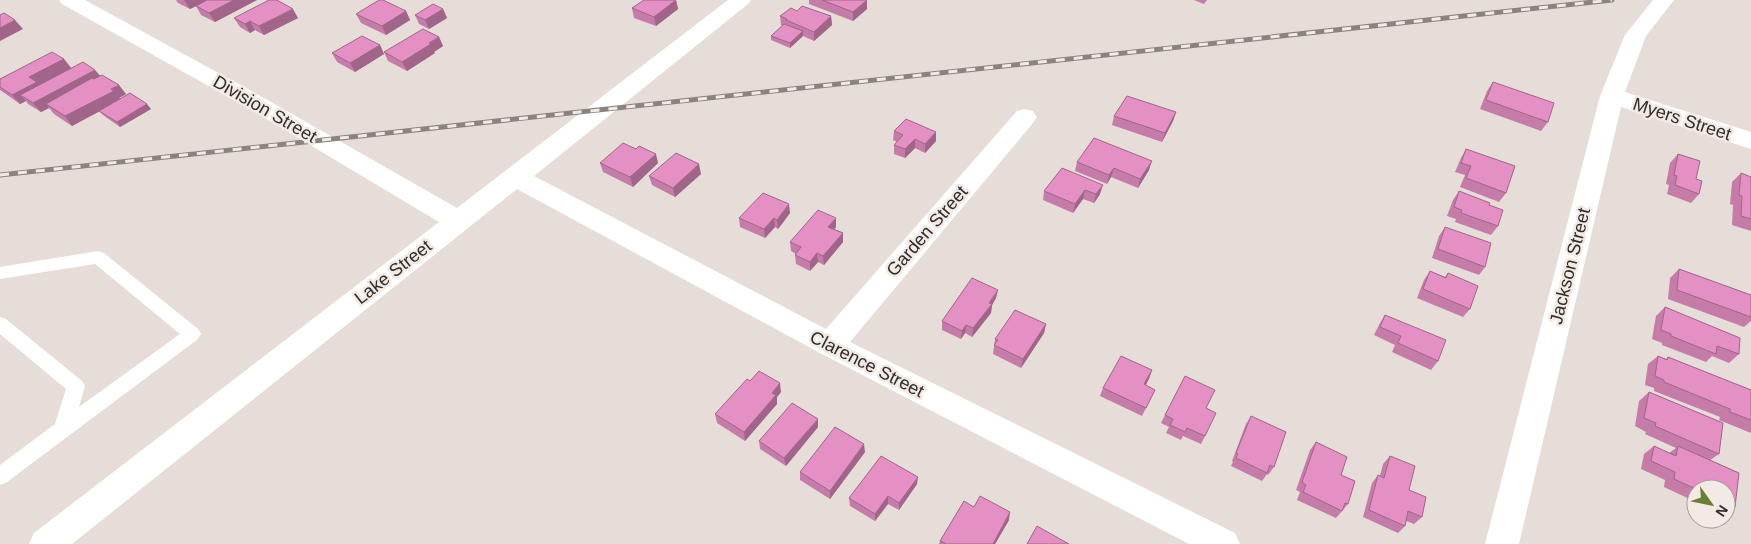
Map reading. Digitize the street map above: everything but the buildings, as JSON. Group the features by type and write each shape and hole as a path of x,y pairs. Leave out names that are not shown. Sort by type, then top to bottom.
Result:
{"street":[{"name":"Division Street","path":"69,0 240,94 460,221"},
{"name":"Lake Street","path":"46,544 740,0"},
{"name":"Jackson Street","path":"1502,544 1612,96 1636,35 1664,0"},
{"name":"Myers Street","path":"1612,96 1751,141"},
{"name":"Garden Street","path":"830,345 1025,117"},
{"name":"Clarence Street","path":"515,177 830,345 1223,544"}],"lane":[{"path":"0,273 98,257 192,334 0,476"},
{"path":"0,324 76,386 63,429"}],"railway":[{"path":"0,175 1612,0"}]}
